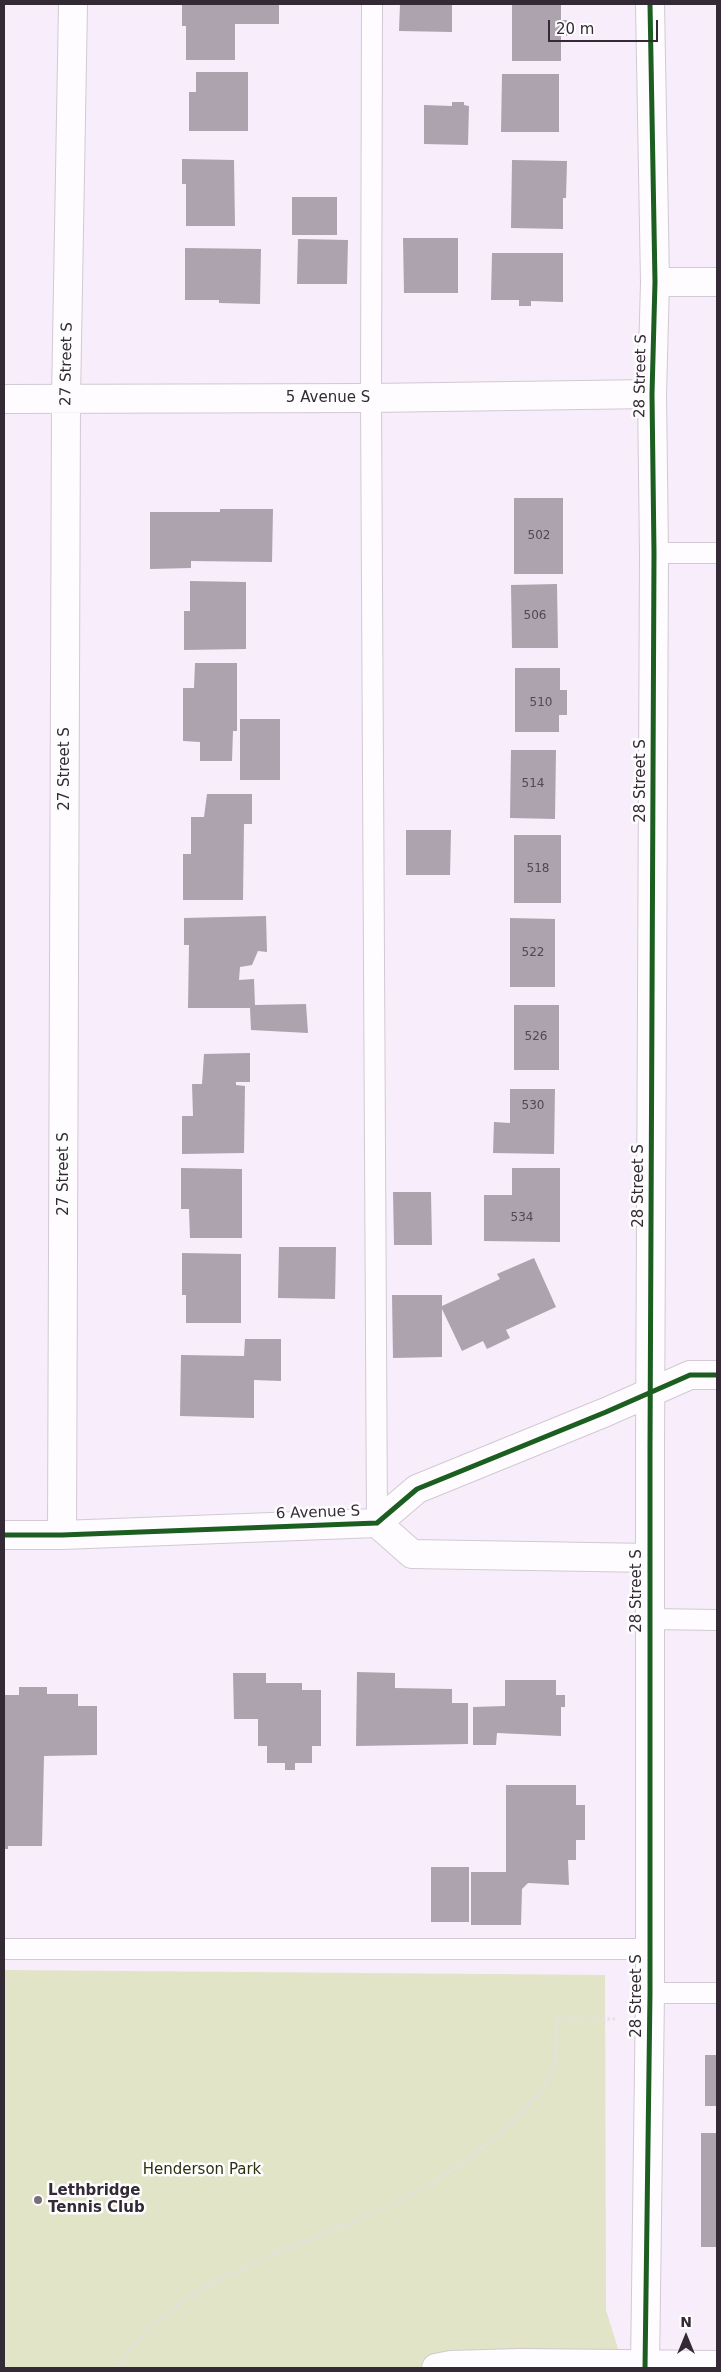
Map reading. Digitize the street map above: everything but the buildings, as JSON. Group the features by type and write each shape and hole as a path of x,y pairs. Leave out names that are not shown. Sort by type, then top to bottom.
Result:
{"street":[{"name":"27 Street S","path":"62,1535 66,399 73,4"},
{"name":"28 Street S","path":"645,2366 650,1993 650,1391 654,553 652,394 655,282 650,4"},
{"path":"655,282 717,282"},
{"name":"5 Avenue S","path":"4,399 371,398 652,394"},
{"name":"6 Avenue S","path":"4,1535 62,1535 377,1523 417,1489 606,1412 690,1375 717,1375"},
{"name":"6 Avenue S","path":"377,1523 412,1554 650,1558"},
{"path":"436,2368 451,2365 520,2363 645,2366 717,2364"}],"lane":[{"path":"372,4 371,398 377,1523"},
{"path":"654,553 717,553"},
{"path":"650,1620 717,1620"},
{"path":"4,1949 650,1949"},
{"path":"650,1993 717,1993"}],"path":[{"path":"118,2368 136,2343 154,2323 192,2294 217,2280 282,2251 400,2202 445,2175 499,2136 546,2085 555,2065 557,2019 615,2018"}],"green space":[{"name":"Henderson Park","path":"4,1970 605,1975 606,2310 624,2368 4,2368"}],"cycle path":[{"path":"645,2368 650,1993 650,1445 654,553 652,394 655,282 650,4"},
{"path":"4,1535 62,1535 377,1523 417,1489 606,1412 690,1375 717,1375"}],"place":[{"name":"Lethbridge Tennis Club","path":"38,2200"}]}
